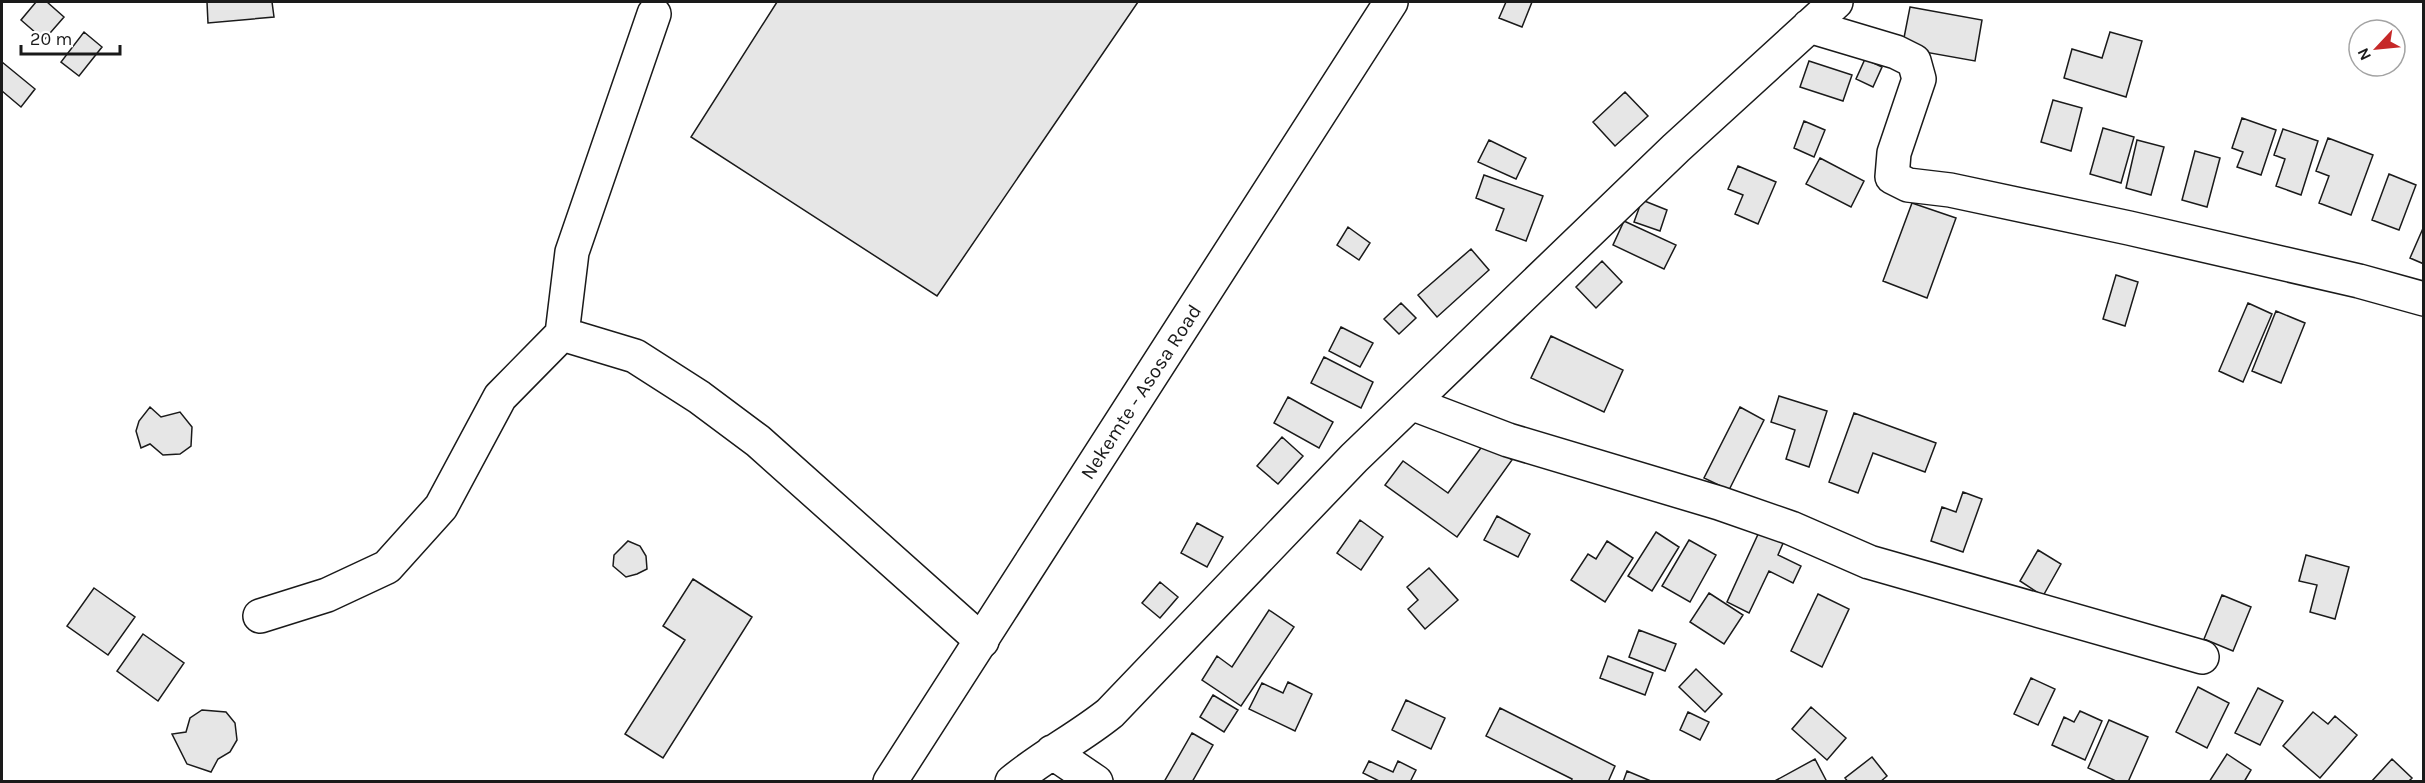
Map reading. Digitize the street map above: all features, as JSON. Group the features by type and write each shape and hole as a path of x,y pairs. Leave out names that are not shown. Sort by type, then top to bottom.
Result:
{"main road":[{"name":"Nekemte - Asosa Road","path":"890,782 1391,2"},
{"path":"1012,782 1052,752 1081,736 1110,713 1354,458 1676,148 1836,2"},
{"path":"260,616 327,595 387,567 441,507 500,397 562,334 572,252 654,14"},
{"path":"1809,26 1896,52 1914,61 1919,79 1894,153 1892,177 1908,185 1950,190 2129,228 2424,298"},
{"path":"562,334 635,356 699,397 758,441 982,641"},
{"path":"1411,403 1508,440 1719,503 1791,528 1869,562 2202,657"},
{"path":"1052,752 1096,782"}],"building":[{"path":"36,2 47,2 64,17 44,40 21,20"},
{"path":"207,2 272,2 274,17 208,23"},
{"path":"777,2 1138,2 937,296 691,137"},
{"path":"1506,2 1532,2 1522,27 1499,18"},
{"path":"1910,7 1982,20 1975,61 1902,48"},
{"path":"84,32 102,47 79,76 61,62"},
{"path":"2110,32 2142,41 2126,97 2064,78 2072,49 2102,58"},
{"path":"1865,59 1882,67 1873,87 1856,79"},
{"path":"1809,61 1852,75 1843,101 1800,87"},
{"path":"2,62 35,89 21,107 2,91"},
{"path":"1625,92 1648,116 1615,146 1593,122"},
{"path":"2053,100 2082,108 2071,151 2041,142"},
{"path":"2242,118 2276,130 2261,175 2237,167 2243,152 2232,148"},
{"path":"1804,121 1825,130 1814,157 1794,148"},
{"path":"2103,128 2134,137 2121,183 2090,174"},
{"path":"2283,129 2318,141 2301,195 2276,186 2285,159 2274,155"},
{"path":"2328,138 2373,155 2351,215 2319,203 2329,176 2316,171"},
{"path":"1489,140 1526,158 1516,179 1478,162"},
{"path":"2137,140 2164,147 2151,195 2126,188"},
{"path":"2195,151 2220,158 2207,207 2182,200"},
{"path":"1820,158 1864,181 1851,207 1806,184"},
{"path":"1738,166 1776,182 1758,224 1735,214 1743,195 1728,189"},
{"path":"2389,174 2416,185 2399,230 2372,220"},
{"path":"1484,175 1543,196 1526,241 1496,230 1504,209 1476,198"},
{"path":"1642,200 1667,210 1660,231 1634,222"},
{"path":"1912,203 1956,218 1927,298 1883,281"},
{"path":"1624,221 1676,245 1664,269 1613,245"},
{"path":"2424,226 2424,264 2410,258"},
{"path":"1348,227 1370,243 1359,260 1337,245"},
{"path":"1471,249 1489,270 1437,317 1418,295"},
{"path":"1602,261 1622,282 1596,308 1576,287"},
{"path":"2116,275 2138,282 2125,326 2103,319"},
{"path":"1401,303 1416,318 1399,334 1384,319"},
{"path":"2248,303 2272,314 2243,382 2219,371"},
{"path":"2276,311 2305,323 2281,383 2252,371"},
{"path":"1341,327 1373,343 1360,367 1329,351"},
{"path":"1551,336 1623,370 1604,412 1531,378"},
{"path":"1324,357 1373,382 1361,408 1311,383"},
{"path":"1779,396 1827,411 1809,467 1786,459 1795,430 1771,422"},
{"path":"1288,397 1333,422 1319,448 1274,423"},
{"path":"150,407 161,417 180,412 192,427 191,446 180,454 163,455 150,444 141,448 136,431 139,421"},
{"path":"1740,407 1764,420 1729,490 1704,478"},
{"path":"1854,413 1936,443 1925,472 1873,453 1858,493 1829,482"},
{"path":"1282,437 1303,456 1278,484 1257,466"},
{"path":"1486,441 1512,460 1457,537 1385,485 1403,461 1448,493"},
{"path":"1963,492 1982,499 1963,552 1931,541 1942,507 1956,512"},
{"path":"1497,516 1530,534 1518,557 1484,540"},
{"path":"1360,520 1383,537 1361,570 1337,553"},
{"path":"1197,523 1223,537 1207,567 1181,553"},
{"path":"1760,530 1784,541 1778,555 1801,566 1793,583 1769,571 1749,613 1727,602"},
{"path":"1656,532 1679,547 1652,591 1628,576"},
{"path":"1689,540 1716,555 1690,602 1662,586"},
{"path":"628,541 640,546 646,556 647,569 626,577 613,566 614,555"},
{"path":"1607,541 1633,558 1605,602 1571,580 1588,554 1596,559"},
{"path":"2038,550 2061,564 2043,596 2020,581"},
{"path":"2306,555 2349,567 2335,619 2310,612 2317,585 2299,581"},
{"path":"1429,568 1458,600 1425,629 1408,609 1418,600 1407,587"},
{"path":"693,579 752,617 663,758 625,734 685,640 663,626"},
{"path":"1160,582 1178,597 1160,618 1142,603"},
{"path":"94,588 135,617 108,655 67,626"},
{"path":"1709,593 1743,615 1724,644 1690,622"},
{"path":"1818,594 1849,609 1822,667 1791,651"},
{"path":"2222,595 2251,607 2233,651 2204,639"},
{"path":"1269,610 1294,627 1241,706 1202,680 1217,656 1232,667"},
{"path":"1639,630 1676,644 1665,671 1629,657"},
{"path":"143,634 184,663 158,701 117,671"},
{"path":"1608,656 1653,673 1645,695 1600,678"},
{"path":"1696,669 1722,694 1705,712 1679,687"},
{"path":"2031,678 2055,689 2038,725 2014,714"},
{"path":"1288,682 1312,694 1295,731 1249,709 1262,683 1283,693"},
{"path":"2198,687 2229,703 2207,748 2176,732"},
{"path":"2258,688 2283,701 2260,745 2235,733"},
{"path":"1213,695 1238,710 1224,732 1200,717"},
{"path":"1406,700 1445,718 1431,749 1392,730"},
{"path":"1811,707 1846,738 1827,760 1792,729"},
{"path":"1500,708 1615,766 1608,782 1571,782 1572,779 1486,736"},
{"path":"202,710 226,712 235,723 237,740 230,752 218,759 211,772 187,764 172,734 186,732 190,718"},
{"path":"2080,711 2102,721 2085,760 2052,745 2064,717 2074,722"},
{"path":"1688,712 1709,722 1700,740 1680,730"},
{"path":"2313,712 2328,724 2335,716 2357,735 2320,778 2283,746"},
{"path":"2109,720 2148,737 2128,782 2118,782 2088,768"},
{"path":"1192,733 1213,745 1192,782 1164,782"},
{"path":"2227,754 2251,770 2244,782 2209,782"},
{"path":"1872,757 1887,776 1880,782 1848,782 1845,778"},
{"path":"1815,759 1827,782 1773,782"},
{"path":"2392,759 2412,778 2408,782 2371,782"},
{"path":"1369,761 1393,772 1398,761 1416,770 1410,782 1381,782 1363,773"},
{"path":"1627,771 1651,781 1651,782 1623,782"}]}
